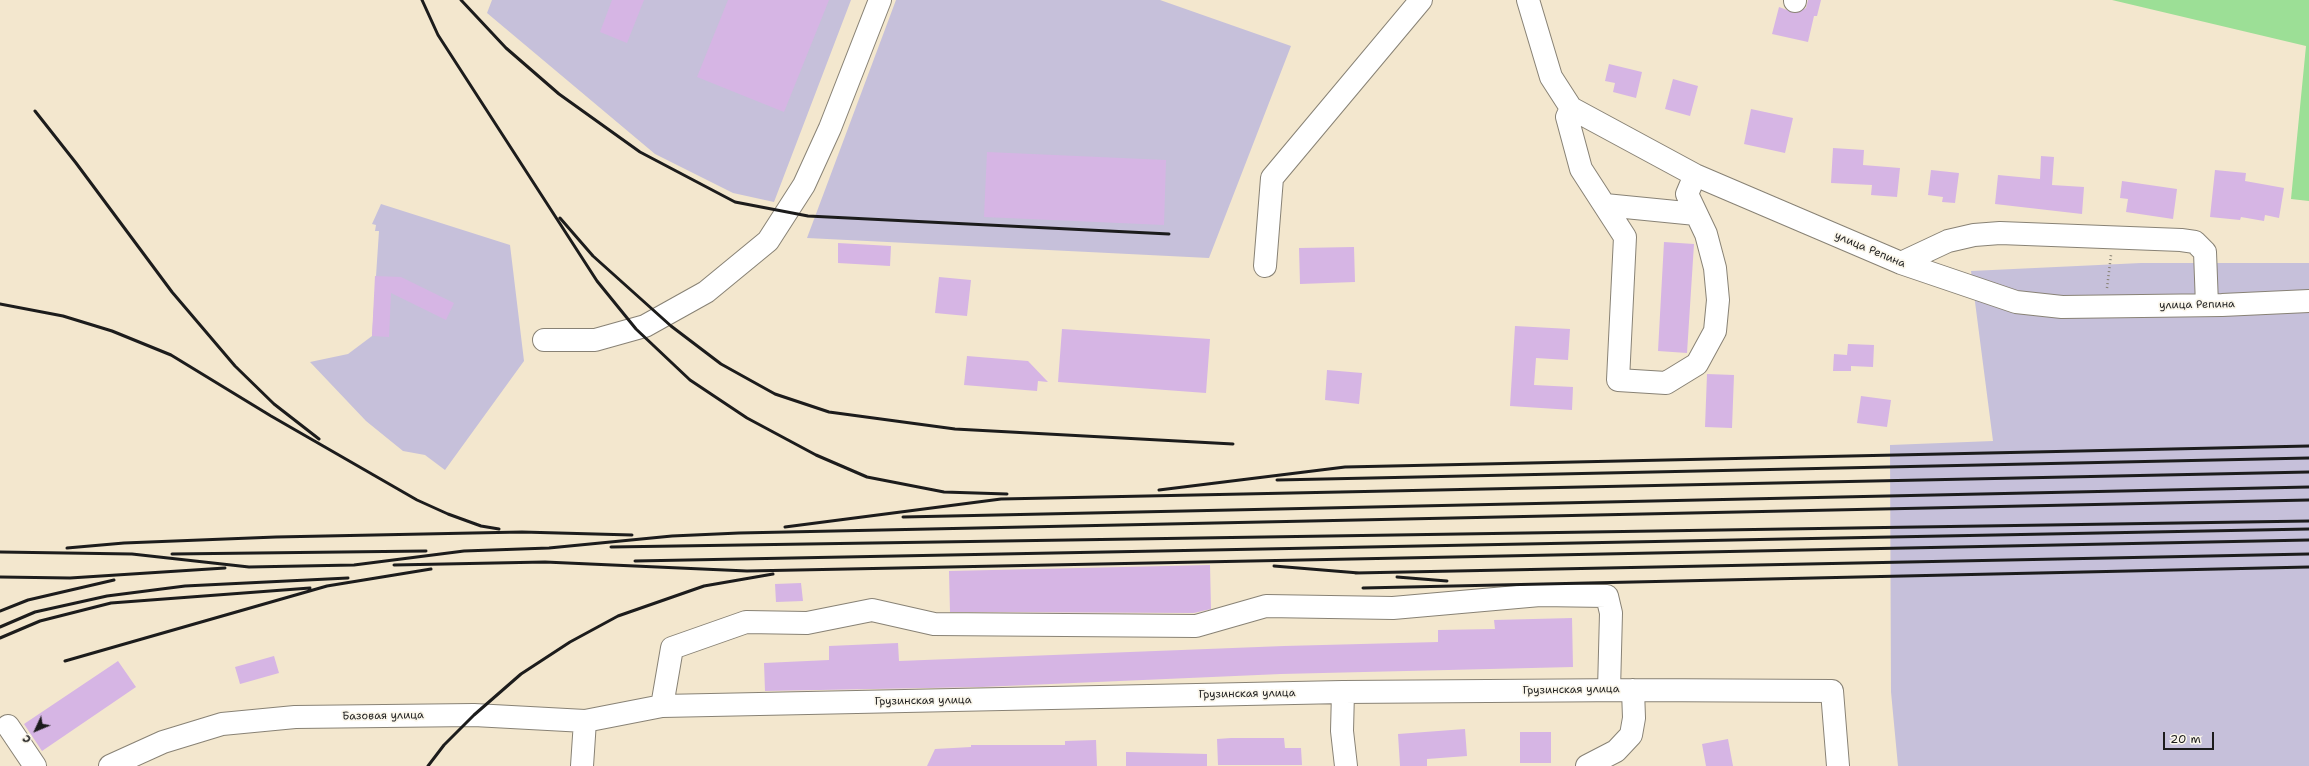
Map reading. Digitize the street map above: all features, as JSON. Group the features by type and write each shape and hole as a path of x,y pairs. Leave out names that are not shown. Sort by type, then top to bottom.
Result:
{"street":[{"path":"544,340 595,340 645,326 706,292 768,241 804,185 811,171 830,128 880,0"},
{"path":"1265,266 1272,178 1421,0"},
{"name":"улица Репина","path":"1528,0 1551,77 1571,108 1695,174 1901,263 2016,302 2062,307 2206,305 2309,301"},
{"path":"1571,108 1567,117 1581,169 1625,237 1618,380 1666,383 1697,364 1715,331 1718,300 1715,268 1706,234 1687,194 1695,174"},
{"path":"1605,205 1696,214"},
{"path":"1901,263 1948,241 1974,235 2000,233 2182,240 2195,242 2205,252 2206,305"},
{"path":"662,706 672,648 746,622 807,623 872,610 934,624 1196,626 1266,606 1393,608 1540,595 1607,596 1611,613 1609,690"},
{"name":"Грузинская улица","path":"662,706 1342,692 1609,690 1832,691 1838,766"},
{"path":"1587,766 1616,751 1631,735 1634,718 1633,690"},
{"path":"1342,692 1342,732 1346,766"},
{"name":"Базовая улица","path":"110,766 163,742 222,724 273,719 474,715 585,721 662,706"},
{"path":"582,766 585,721"},
{"path":"8,726 35,766"}],"path":[{"path":"2105,306 2113,237"}],"shaded area":[{"path":"492,0 851,0 774,202 733,193 655,154 487,13"},
{"path":"896,0 1160,0 1291,46 1209,258 807,238"},
{"path":"381,204 510,245 524,361 445,470 425,455 403,451 366,421 310,362 348,354 372,336 379,231 375,231 376,225 372,224"},
{"path":"2141,263 2309,263 2309,766 1898,766 1891,692 1890,445 1993,441 1971,271"}],"green space":[{"path":"2112,0 2309,0 2309,201 2291,199 2306,46"}],"building":[{"path":"612,0 644,0 627,43 600,32"},
{"path":"728,0 829,0 784,112 697,77"},
{"path":"1808,0 1821,0 1817,16 1814,16 1808,42 1772,34 1779,7 1795,13 1806,8"},
{"path":"1609,64 1642,72 1636,98 1613,92 1615,83 1605,81"},
{"path":"1673,79 1698,86 1690,116 1665,109"},
{"path":"1751,109 1793,118 1785,153 1744,144"},
{"path":"1833,148 1864,150 1863,165 1900,168 1897,197 1871,195 1872,185 1831,183"},
{"path":"987,152 1166,160 1164,225 984,217"},
{"path":"2041,156 2054,157 2052,185 2084,187 2082,214 1995,204 1998,175 2040,179"},
{"path":"1931,170 1959,173 1955,203 1942,202 1943,197 1928,195"},
{"path":"2215,170 2246,173 2245,181 2284,188 2279,218 2265,215 2264,221 2241,217 2240,220 2210,217"},
{"path":"2122,181 2177,189 2173,219 2126,212 2128,199 2120,198"},
{"path":"1664,242 1694,244 1687,353 1658,351"},
{"path":"838,243 891,246 890,266 838,263"},
{"path":"1354,247 1355,282 1300,284 1299,248"},
{"path":"375,276 401,277 454,303 446,320 391,293 389,337 372,336"},
{"path":"939,277 971,280 967,316 935,313"},
{"path":"1515,326 1570,329 1568,360 1536,358 1534,385 1573,387 1572,410 1510,406"},
{"path":"1062,329 1210,339 1206,393 1058,382"},
{"path":"1848,344 1874,345 1873,367 1851,366 1851,371 1833,371 1834,354 1847,355"},
{"path":"967,356 1028,361 1048,382 1038,381 1037,391 964,385"},
{"path":"1327,370 1362,373 1359,404 1325,400"},
{"path":"1707,374 1734,375 1732,428 1705,427"},
{"path":"1861,396 1891,400 1887,427 1857,423"},
{"path":"1210,565 1211,609 1194,613 950,612 949,571"},
{"path":"801,583 803,601 776,602 775,584"},
{"path":"1572,618 1573,667 1281,674 982,687 765,691 764,663 829,660 829,646 898,643 899,661 1284,646 1438,642 1438,630 1495,629 1494,620"},
{"path":"274,656 279,673 240,684 235,667"},
{"path":"118,661 136,687 42,751 24,724"},
{"path":"1465,729 1467,756 1427,759 1427,766 1400,766 1398,734"},
{"path":"1520,732 1551,732 1551,763 1520,763"},
{"path":"1284,738 1285,748 1301,748 1302,765 1218,765 1217,739"},
{"path":"1728,739 1733,766 1706,766 1702,744"},
{"path":"1096,740 1097,766 927,766 935,749 971,747 971,745 1065,745 1065,741"},
{"path":"1126,752 1207,754 1207,766 1126,766"}],"railway":[{"path":"422,0 438,35 597,281 636,329 690,380 747,418 816,455 867,477 944,492 1007,494"},
{"path":"461,0 506,48 559,94 640,152 735,202 808,216 1169,234"},
{"path":"35,111 76,163 172,292 235,366 274,404 319,439"},
{"path":"560,218 593,256 671,326 721,364 775,394 829,412 955,429 1233,444"},
{"path":"0,304 63,316 112,331 171,355 271,416 417,500 448,514 481,526 499,529"},
{"path":"1159,490 1345,467 2309,446"},
{"path":"1277,480 2309,458"},
{"path":"785,527 1001,499 2309,472"},
{"path":"903,517 2309,487"},
{"path":"0,552 132,554 249,567 354,565 464,551 549,548 672,536 739,533 2309,500"},
{"path":"611,547 2309,521"},
{"path":"635,561 2309,529"},
{"path":"67,548 124,543 276,537 522,532 632,535"},
{"path":"394,565 545,562 747,571 2309,540"},
{"path":"172,554 426,551"},
{"path":"1355,573 2309,554"},
{"path":"1274,566 1359,573"},
{"path":"1363,588 2309,567"},
{"path":"0,577 70,578 225,568"},
{"path":"65,661 327,586 431,569"},
{"path":"428,766 444,745 474,715 521,674 570,642 618,616 704,586 773,574"},
{"path":"1397,577 1447,581"},
{"path":"0,627 35,612 107,596 185,586 348,578"},
{"path":"0,611 28,600 114,580"},
{"path":"0,638 40,621 111,603 310,588"}]}
